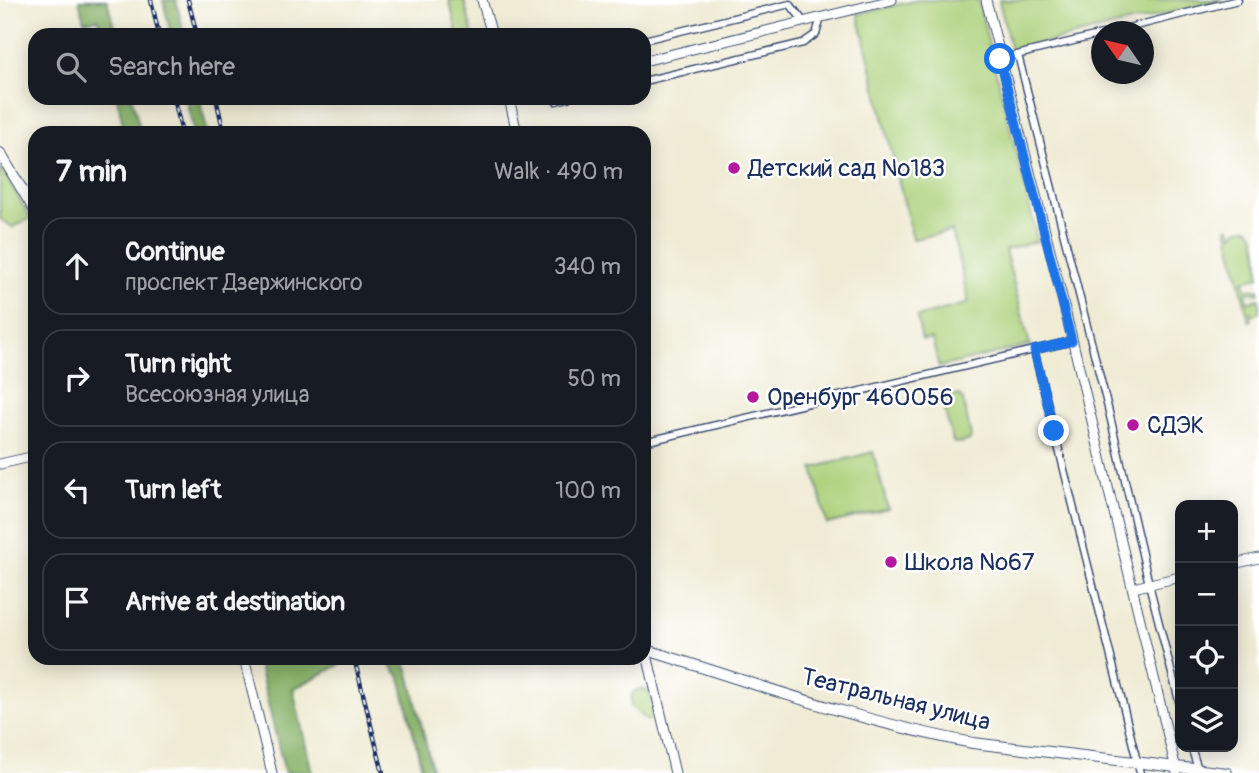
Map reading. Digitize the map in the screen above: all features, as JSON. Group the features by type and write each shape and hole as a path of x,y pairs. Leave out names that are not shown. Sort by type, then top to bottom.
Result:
{"main road":[{"path":"482,0 490,28"},
{"path":"651,59 892,0"},
{"path":"986,0 1177,770"},
{"path":"511,105 515,126"},
{"path":"0,153 28,199"},
{"path":"0,464 28,458"},
{"path":"1237,563 1259,558"},
{"path":"1133,588 1175,577"},
{"name":"Театральная улица","path":"651,649 934,736 1139,768 1198,769 1227,773"},
{"path":"246,665 272,773"},
{"path":"649,665 675,773"}],"street":[{"path":"1154,21 1238,0"},
{"path":"651,38 790,4 804,22"},
{"path":"651,79 803,43 816,34 821,18"},
{"path":"1000,59 1091,37"},
{"path":"1018,55 1176,689"},
{"path":"651,440 1072,341"},
{"path":"1034,350 1139,768"},
{"path":"1193,752 1198,769"}],"green space":[{"path":"79,0 107,0 114,28 100,28 98,19 84,21"},
{"path":"163,0 176,0 182,28 169,28"},
{"path":"449,0 464,0 471,28 456,28"},
{"path":"918,0 978,0 1038,241 1005,250 1030,345 939,367 932,339 922,340 917,317 969,303 952,231 913,239 858,14"},
{"path":"999,0 1223,0 1136,21 1091,21 1091,32 1011,51"},
{"path":"119,105 134,105 139,126 123,126"},
{"path":"188,105 201,105 206,126 192,126"},
{"path":"0,167 28,213 28,220 13,227 0,219"},
{"path":"1230,227 1232,235 1243,228 1252,230 1256,241 1259,277 1243,281 1247,289 1259,289 1259,293 1246,292 1248,302 1259,299 1259,313 1252,315 1250,310 1252,320 1249,321 1227,228"},
{"path":"959,395 963,400 971,436 970,440 954,443 943,403 949,396"},
{"path":"873,452 888,509 827,524 813,468"},
{"path":"259,665 339,665 293,689 312,773 285,773"},
{"path":"391,665 406,665 409,673 433,773 423,773 400,677"},
{"path":"644,689 651,694 655,708 652,717 647,721 631,706 631,695 636,690"}],"railway":[{"path":"151,0 157,28"},
{"path":"188,0 195,28"},
{"path":"176,105 180,126"},
{"path":"218,105 222,126"},
{"path":"356,665 383,773"}],"place":[{"name":"Детский сад №183","path":"734,168"},
{"name":"Оренбург 460056","path":"753,397"},
{"name":"СДЭК","path":"1133,425"},
{"name":"Школа №67","path":"891,562"}],"route":[{"path":"1000,59 1072,341 1034,350 1054,431"}]}
